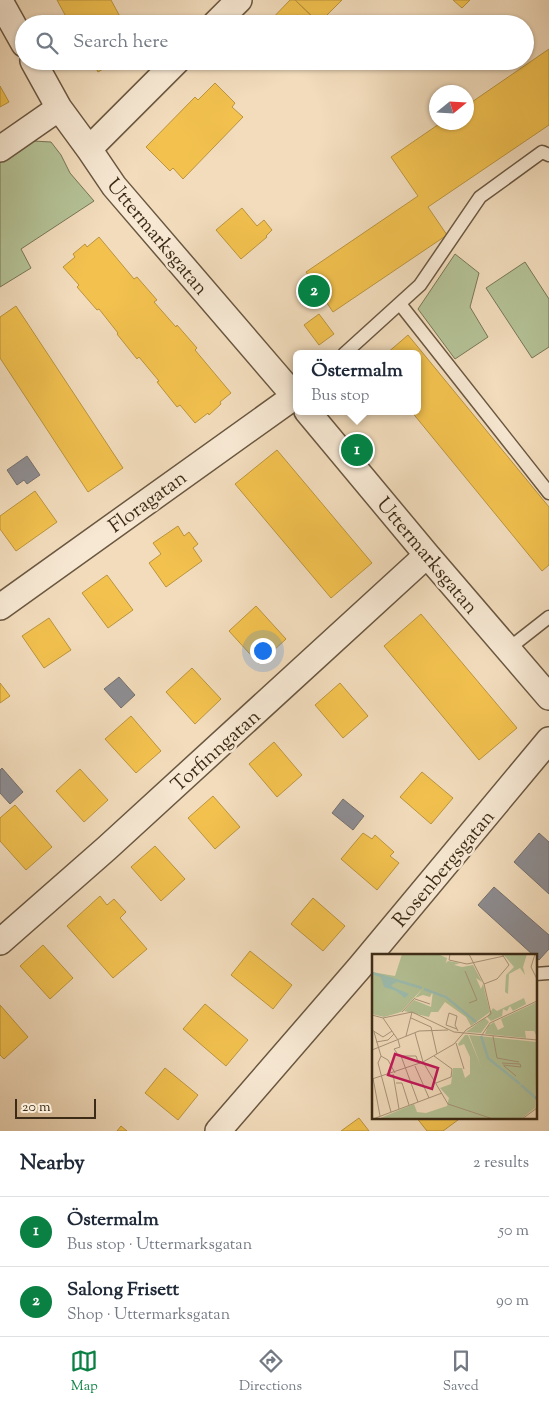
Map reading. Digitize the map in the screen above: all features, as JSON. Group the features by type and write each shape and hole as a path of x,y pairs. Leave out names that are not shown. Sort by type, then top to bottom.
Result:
{"street":[{"path":"224,15 239,0"},
{"path":"0,1 15,28"},
{"name":"Uttermarksgatan","path":"38,70 59,108 114,186 293,393"},
{"path":"89,149 169,70"},
{"path":"0,149 59,108"},
{"name":"Floragatan","path":"0,607 293,404"},
{"name":"Uttermarksgatan","path":"311,415 427,555 549,697"},
{"name":"Torfinngatan","path":"0,942 107,848 427,555"},
{"name":"Rosenbergsgatan","path":"379,954 549,740"},
{"name":"Rosenbergsgatan","path":"218,1131 367,969"}],"lane":[{"path":"348,350 420,285 480,197 542,152 549,155"},
{"path":"400,304 549,494"},
{"path":"508,649 549,617"},
{"path":"536,974 549,973"}],"green space":[{"path":"33,141 51,142 61,155 70,173 94,201 21,249 31,268 0,287 0,162"},
{"path":"455,254 479,273 470,307 488,337 455,359 418,309"},
{"path":"525,262 549,299 549,347 532,358 486,288"}],"building: Homes":[{"path":"57,0 111,0 119,15 65,15"},
{"path":"290,0 295,0 311,15 276,15"},
{"path":"295,0 342,0 327,15 311,15"},
{"path":"453,0 470,0 462,8"},
{"path":"549,49 549,125 428,207 447,235 333,312 306,272 418,196 391,157 430,130 474,130 474,101 518,70 534,70 534,59"},
{"path":"215,83 235,103 232,107 243,117 183,179 173,168 170,171 146,147 195,97 198,100"},
{"path":"0,86 9,102 0,107"},
{"path":"242,208 257,226 264,220 272,230 267,237 241,259 216,230"},
{"path":"99,237 134,279 137,277 157,300 154,302 197,348 195,350 231,393 209,415 208,413 195,423 180,405 177,407 157,382 159,381 139,357 137,359 99,309 97,310 77,287 79,285 63,267 75,257 73,254 85,244 87,247"},
{"path":"16,306 123,468 88,492 0,358 0,317"},
{"path":"319,314 334,334 319,345 304,325"},
{"path":"408,335 420,350 391,350"},
{"path":"421,351 549,507 549,565 542,571 414,415 421,415"},
{"path":"277,450 372,563 331,598 235,484"},
{"path":"35,491 57,522 16,551 0,529 0,516"},
{"path":"178,526 184,536 189,532 198,544 193,548 202,561 166,587 149,563 161,554 153,543"},
{"path":"107,575 133,610 108,628 82,593"},
{"path":"256,606 286,639 259,664 229,631"},
{"path":"421,614 517,728 479,760 384,646"},
{"path":"49,618 71,650 44,668 22,636"},
{"path":"192,668 221,699 195,724 166,692"},
{"path":"0,683 10,696 0,703"},
{"path":"340,683 368,716 343,738 315,705"},
{"path":"131,716 161,751 136,773 105,739"},
{"path":"274,742 302,775 277,797 249,764"},
{"path":"80,769 108,800 84,822 56,791"},
{"path":"422,772 453,798 431,824 400,797"},
{"path":"213,796 240,827 215,849 188,818"},
{"path":"15,805 52,847 26,870 0,841 0,818"},
{"path":"363,833 372,839 375,835 394,852 390,856 399,863 377,890 341,859"},
{"path":"155,846 185,879 161,901 131,867"},
{"path":"100,896 107,905 114,899 126,912 120,918 147,949 113,978 67,926"},
{"path":"313,898 345,926 323,951 291,924"},
{"path":"43,945 73,978 50,999 20,966"},
{"path":"250,951 292,985 273,1009 231,975"},
{"path":"205,1004 248,1040 226,1066 183,1029"},
{"path":"0,1005 28,1037 4,1059 0,1055"},
{"path":"165,1068 198,1095 178,1120 145,1093"},
{"path":"359,1118 369,1131 341,1131"},
{"path":"417,1118 461,1118 443,1131 427,1131"},
{"path":"121,1126 127,1131 117,1131"}],"building: Industry":[{"path":"27,456 40,475 27,484 24,480 17,485 7,470"},
{"path":"119,677 135,695 121,708 104,689"},
{"path":"2,768 23,792 10,804 0,793 0,770"},
{"path":"343,799 364,816 353,830 332,813"},
{"path":"539,833 549,842 549,894 514,862"},
{"path":"494,887 549,935 549,949 539,960 536,958 536,954 532,954 478,905"}],"place":[{"name":"Salong Frisett","path":"314,291"},
{"name":"Östermalm","path":"357,450"}]}
